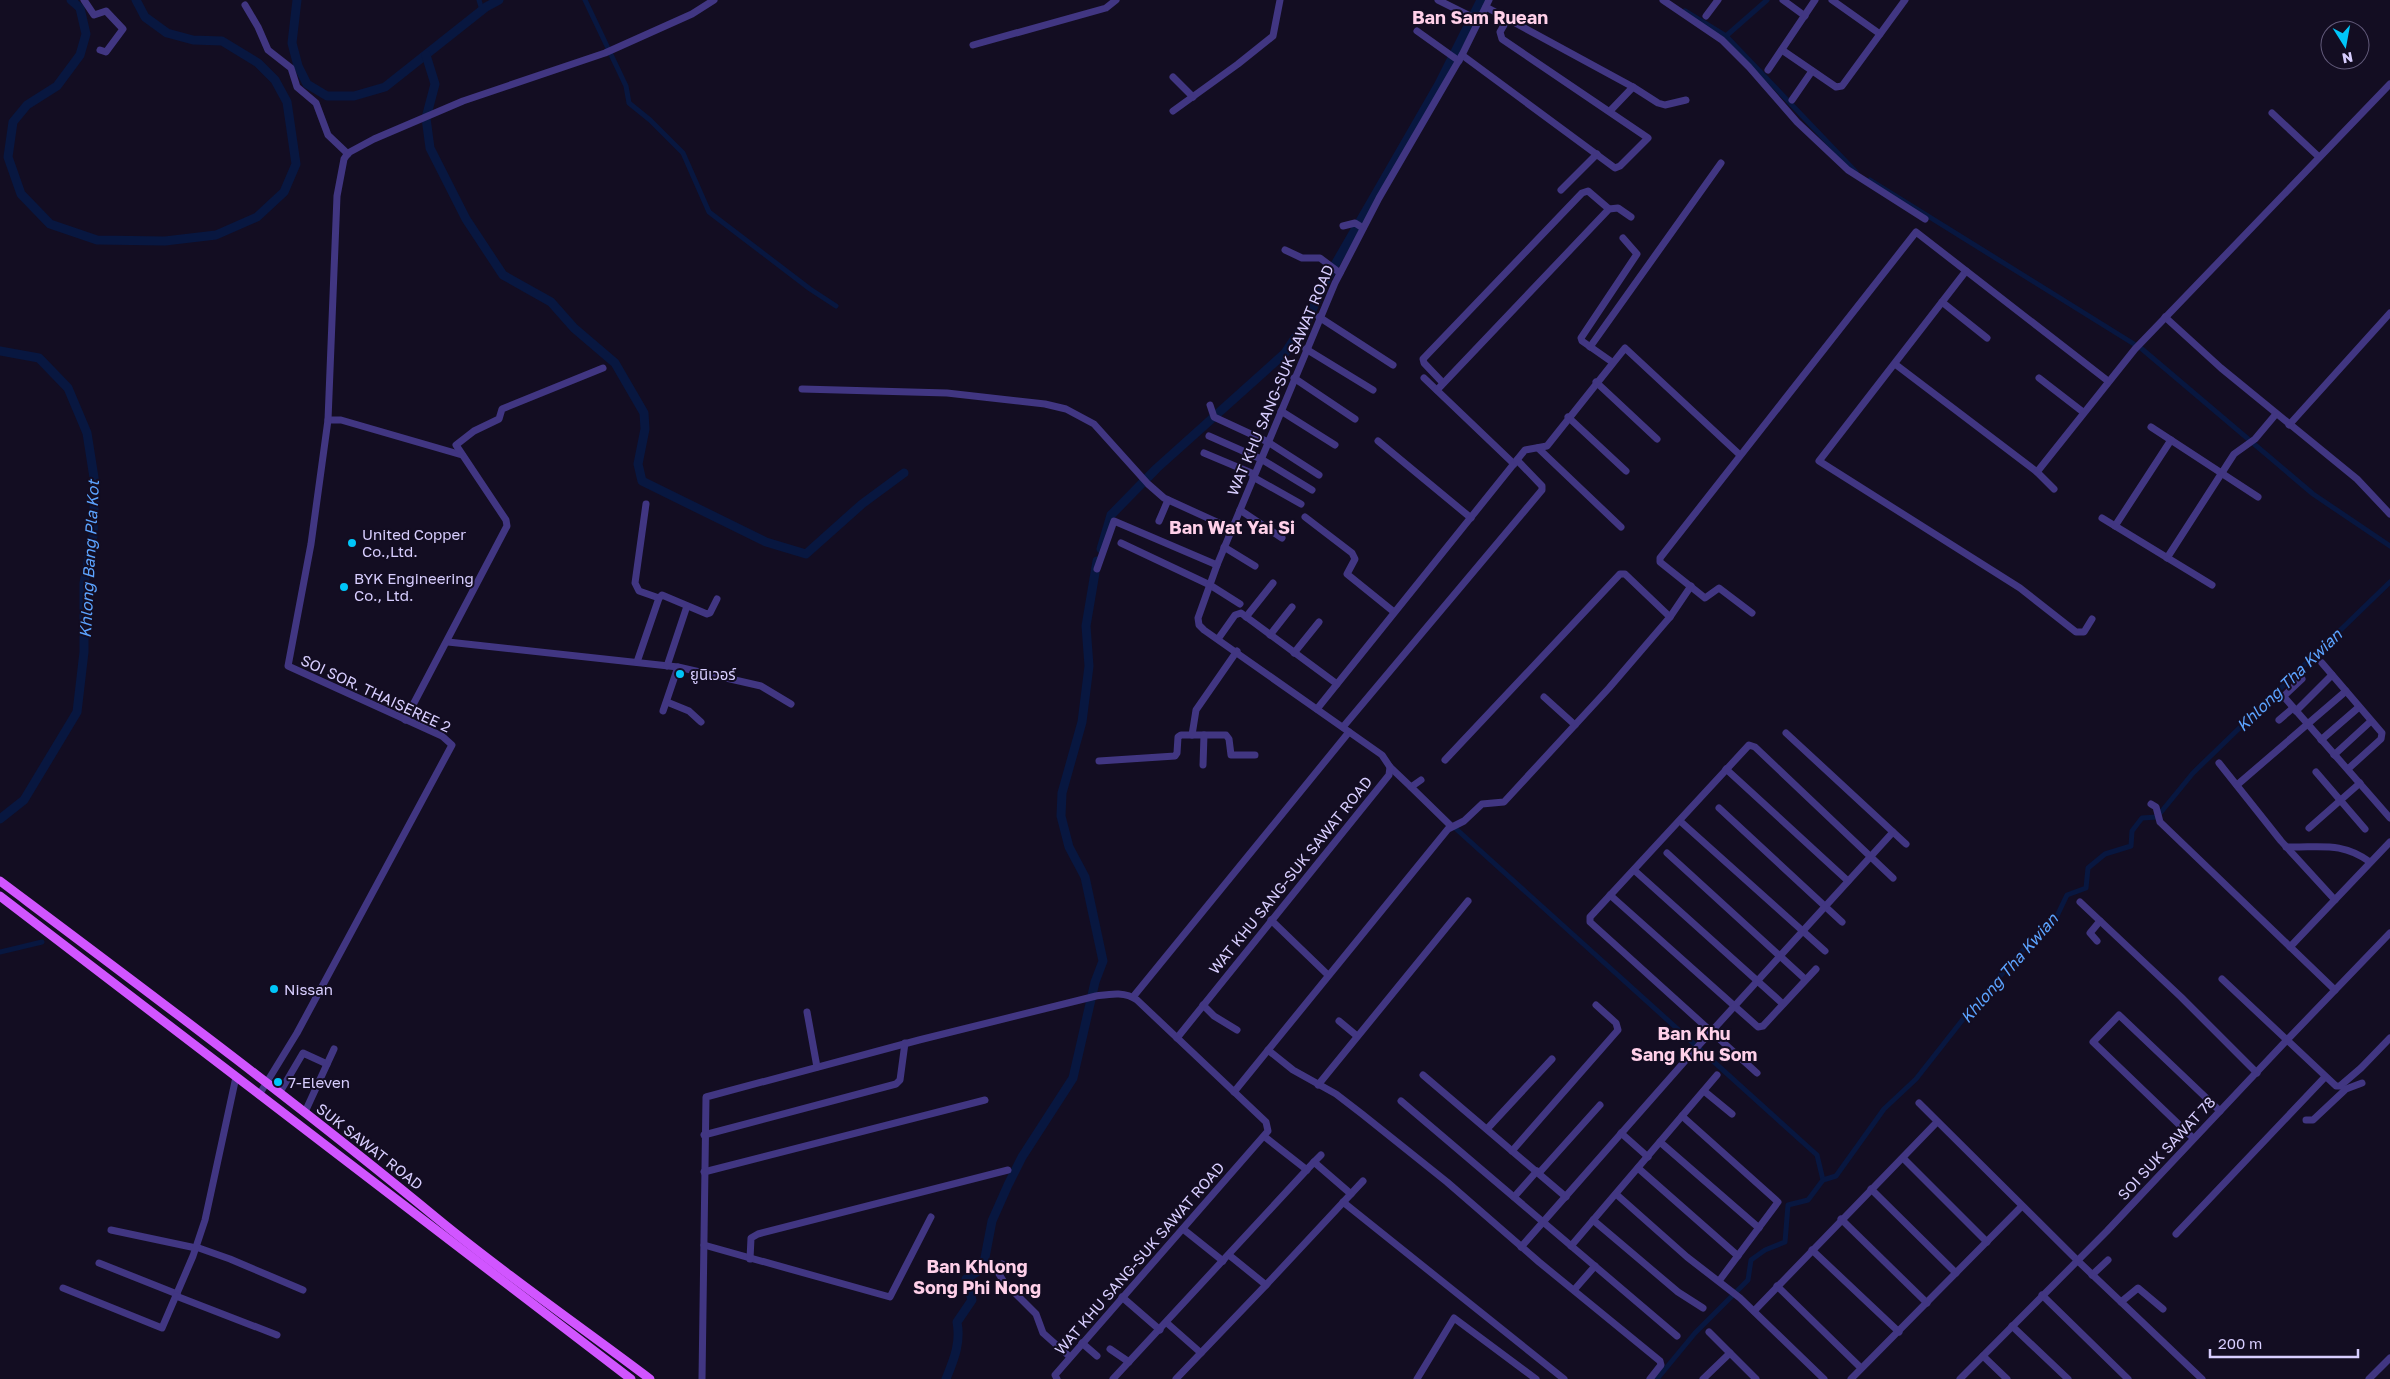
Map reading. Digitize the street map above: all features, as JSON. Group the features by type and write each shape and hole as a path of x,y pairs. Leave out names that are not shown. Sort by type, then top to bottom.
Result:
{"main road":[{"name":"SUK SAWAT ROAD","path":"0,881 280,1092 405,1190 440,1221 650,1379"},
{"name":"SUK SAWAT ROAD","path":"0,896 631,1379"}],"street":[{"path":"84,0 94,16 106,12 123,29 106,52 100,50"},
{"path":"463,455 341,420 328,420 336,196 344,159 348,154 374,139 420,118 606,53 692,14 714,0"},
{"path":"973,46 1106,8 1116,0"},
{"path":"1173,111 1273,36 1280,0"},
{"path":"1438,0 1474,17"},
{"path":"1663,0 1721,39 1749,67 1797,122 1848,170 1926,219"},
{"path":"1706,16 1718,0"},
{"path":"1783,0 1805,16"},
{"path":"1768,70 1815,0"},
{"path":"1832,0 1880,34"},
{"path":"1782,50 1836,87 1842,86 1905,0"},
{"path":"1488,3 1508,18 1662,105 1686,100"},
{"name":"WAT KHU SANG-SUK SAWAT ROAD","path":"1177,1038 1389,774 1390,767 1382,755 1237,651 1201,628 1198,621 1224,547 1319,317 1359,226 1456,57 1474,17 1488,3"},
{"path":"245,5 258,27 268,50 291,68 297,87 316,103 328,135 348,154"},
{"path":"1417,31 1618,168 1648,138 1502,39 1500,32 1508,18"},
{"path":"1792,100 1812,71"},
{"path":"1173,77 1193,97"},
{"path":"2037,472 2137,347 2390,84"},
{"path":"1610,111 1633,87"},
{"path":"2272,113 2319,157"},
{"path":"1561,190 1597,154"},
{"path":"1590,347 1721,163"},
{"path":"1443,383 1424,364 1423,359 1508,268 1582,193 1588,191 1609,209"},
{"path":"1437,390 1609,209 1618,208 1630,217"},
{"path":"1343,226 1359,226"},
{"path":"1752,613 1721,589 1718,589 1707,599 1660,562 1660,558 1916,232 2108,381"},
{"path":"1612,362 1590,347 1581,338 1636,254 1623,238"},
{"path":"1285,250 1302,258 1320,258 1338,272"},
{"path":"1966,271 1820,458 1821,463 2020,588 2076,632 2084,632 2092,619"},
{"path":"1942,302 1988,338"},
{"path":"2290,425 2390,313"},
{"path":"1319,317 1393,364"},
{"path":"2165,318 2217,365 2357,478 2390,514"},
{"path":"1317,709 1525,450 1547,446 1568,417 1625,348 1740,455"},
{"path":"1306,349 1373,390"},
{"path":"1895,364 2037,472 2054,489"},
{"path":"405,720 448,642 507,526 506,520 456,445 474,431 499,419 502,409 603,368"},
{"path":"1294,378 1355,419"},
{"path":"1133,997 1346,730 1542,490 1542,486 1424,378"},
{"path":"2039,378 2084,412"},
{"path":"1596,382 1657,439"},
{"path":"802,389 946,393 1059,407 1081,415 1094,424 1148,484 1168,500 1232,529"},
{"path":"1210,405 1215,418 1268,442 1319,475"},
{"path":"1281,410 1335,445"},
{"path":"2167,558 2236,452 2255,439 2276,414"},
{"path":"1568,417 1626,471"},
{"name":"SOI SOR. THAISEREE 2","path":"259,1095 293,1041 451,749 451,743 442,736 288,666 311,544 328,420"},
{"path":"2151,427 2220,474 2258,497"},
{"path":"1209,436 1260,460 1312,490"},
{"path":"2115,526 2171,440"},
{"path":"1378,441 1471,518"},
{"path":"1537,447 1621,526"},
{"path":"1204,453 1254,476 1301,504"},
{"path":"1159,521 1168,500"},
{"path":"646,504 635,583 639,591 659,598 662,596 710,613 717,599"},
{"path":"1240,510 1282,538"},
{"path":"1305,516 1355,558 1346,571 1347,574 1394,612"},
{"path":"2102,518 2212,585"},
{"path":"1097,569 1114,521 1217,565"},
{"path":"1121,543 1210,585 1240,604"},
{"path":"1224,547 1255,566"},
{"path":"1445,760 1620,574 1625,574 1670,617"},
{"path":"1246,617 1273,583"},
{"path":"1234,1092 1451,826 1462,823 1482,804 1504,802 1670,617 1691,586"},
{"path":"637,662 659,598"},
{"path":"667,666 687,606"},
{"path":"1270,635 1292,607"},
{"path":"1218,639 1236,613 1241,613 1337,684"},
{"path":"1294,653 1319,622"},
{"path":"448,642 678,667 761,686 791,704"},
{"path":"1192,735 1196,710 1237,651"},
{"path":"2322,664 2383,736 2348,769"},
{"path":"663,711 678,667"},
{"path":"2279,720 2295,710 2332,675"},
{"path":"2302,679 2285,696 2295,710 2390,818"},
{"path":"2237,785 2346,691"},
{"path":"1544,697 1575,725"},
{"path":"666,702 689,711 701,722"},
{"path":"2321,740 2359,707"},
{"path":"2334,755 2371,720"},
{"path":"1786,733 1906,844"},
{"path":"1099,761 1174,756 1179,735 1227,735 1231,755 1255,755"},
{"path":"1203,765 1204,735"},
{"path":"1757,1074 1590,921 1590,917 1746,747 1755,747 1893,878"},
{"path":"2219,763 2286,847 2335,900"},
{"path":"1390,767 1451,826"},
{"path":"1726,769 1848,881"},
{"path":"2316,772 2365,829"},
{"path":"1411,787 1421,780"},
{"path":"2309,828 2360,783"},
{"path":"2154,806 2158,819 2335,990"},
{"path":"1719,808 1842,922"},
{"path":"1680,821 1825,950"},
{"path":"1521,1247 1698,1046 1893,832"},
{"path":"2290,947 2390,842"},
{"path":"2286,847 2338,847 2352,850 2370,862"},
{"path":"1667,853 1805,979"},
{"path":"1634,870 1783,1004"},
{"path":"1610,895 1759,1028 1816,969"},
{"path":"1318,1085 1468,901"},
{"path":"2080,902 2181,997 2257,1073"},
{"path":"1271,920 1328,975"},
{"path":"2097,941 2090,933 2100,921"},
{"name":"SOI SUK SAWAT 78","path":"1960,1379 2078,1261 2286,1040 2390,934"},
{"path":"2222,979 2340,1090"},
{"path":"702,1379 706,1097 1096,996 1119,994 1133,997 1177,1038 1266,1122 1268,1131 1265,1137 1307,1170"},
{"path":"1202,1005 1214,1016 1238,1030"},
{"path":"1512,1151 1618,1030 1616,1023 1596,1005"},
{"path":"807,1012 817,1067"},
{"path":"2193,1138 2093,1042 2119,1015 2220,1111"},
{"path":"1339,1021 1357,1036"},
{"path":"2306,1120 2313,1120 2390,1038"},
{"path":"704,1135 896,1084 900,1080 905,1044"},
{"path":"280,1092 304,1049 327,1064"},
{"path":"304,1112 334,1049"},
{"path":"1268,1050 1318,1085 1336,1094 1389,1135 1660,1361 1661,1365 1650,1379"},
{"path":"1487,1129 1552,1059"},
{"path":"1423,1075 1566,1197"},
{"path":"1571,1246 1717,1075"},
{"path":"63,1288 162,1328 196,1248 205,1220 236,1077"},
{"path":"2176,1234 2325,1077"},
{"path":"2340,1090 2362,1084"},
{"path":"1704,1090 1732,1114"},
{"path":"704,1172 986,1100"},
{"path":"1401,1101 1677,1336"},
{"path":"1918,1103 2092,1275 2202,1379"},
{"path":"1514,1197 1600,1105"},
{"path":"1682,1116 1777,1201 1777,1205 1719,1281"},
{"path":"1754,1311 1937,1122"},
{"path":"1621,1133 1648,1157"},
{"name":"WAT KHU SANG-SUK SAWAT ROAD","path":"1056,1379 1054,1375 1265,1137"},
{"path":"1660,1142 1759,1228"},
{"path":"1117,1378 1129,1362 1321,1155"},
{"path":"1903,1158 1987,1242"},
{"path":"1314,1162 1351,1194"},
{"path":"1638,1168 1738,1256"},
{"path":"750,1259 751,1238 758,1234 1008,1170"},
{"path":"1176,1379 1266,1286 1363,1181"},
{"path":"1871,1189 1956,1273"},
{"path":"1616,1194 1687,1257 1730,1289 1824,1379"},
{"path":"1343,1202 1564,1379"},
{"path":"1850,1379 1899,1332 2022,1206"},
{"path":"704,1245 890,1297 931,1217"},
{"path":"1841,1219 1927,1303"},
{"path":"1593,1220 1678,1292 1703,1308"},
{"path":"1183,1229 1223,1261"},
{"path":"111,1230 196,1248 230,1259 303,1290"},
{"path":"1812,1250 1899,1332"},
{"path":"1230,1255 1266,1286"},
{"path":"2092,1275 2108,1260"},
{"path":"99,1263 277,1335"},
{"path":"1002,1264 999,1274 1004,1282 1036,1314 1043,1333 1070,1357"},
{"path":"1574,1290 1595,1266"},
{"path":"1777,1286 1861,1368"},
{"path":"2121,1302 2138,1288 2163,1309"},
{"path":"2042,1295 2128,1379"},
{"path":"1122,1297 1160,1330"},
{"path":"1417,1379 1454,1318 1536,1379"},
{"path":"1167,1322 1201,1353"},
{"path":"2012,1326 2068,1379"},
{"path":"1709,1332 1756,1379"},
{"path":"1082,1343 1097,1356"},
{"path":"1110,1349 1129,1362"},
{"path":"1703,1379 1730,1353"},
{"path":"1983,1356 2007,1379"},
{"path":"2369,1379 2390,1358"}],"waterway":[{"name":"Khlong Bang Pla Kot","path":"71,0 80,8 86,34 80,55 57,86 27,105 13,122 8,157 21,194 50,224 97,240 165,241 216,235 257,217 284,192 296,164 287,102 275,80 258,63 222,41 193,40 167,33 145,17 136,0"},
{"name":"Khlong Bang Pla Kot","path":"297,0 292,43 298,66 307,84 327,96 354,96 385,87 486,7 499,0"},
{"path":"479,0 482,10"},
{"path":"585,0 626,86 629,103 650,120 683,153 709,212 810,289 836,306"},
{"path":"1101,549 1111,515 1157,468 1285,353 1309,317 1325,282 1439,84 1481,0"},
{"path":"1726,36 1767,0"},
{"path":"1685,11 1726,36 1856,172"},
{"path":"426,55 435,84 426,118 430,148 466,219 503,275 551,302 574,328 615,363 644,413 645,429 638,464 642,481 766,542 806,554 862,504 904,473"},
{"path":"1870,180 2142,349 2313,494 2390,546"},
{"name":"Khlong Bang Pla Kot","path":"0,351 39,358 68,388 87,433 95,484 93,536 84,583 84,652 77,712 24,800 0,819"},
{"path":"946,1379 957,1344 957,1322 972,1300 966,1279 983,1268 992,1221 1008,1185 1022,1157 1073,1078 1095,982 1103,961 1085,877 1069,847 1061,816 1062,793 1082,722 1089,666 1086,626 1097,561"},
{"name":"Khlong Tha Kwian","path":"1657,1379 1695,1333 1748,1280 1751,1260 1765,1250 1785,1242 1788,1205 1808,1200 1823,1180 1836,1176 1884,1109 1916,1079 1975,1004 2034,938 2055,920 2067,895 2086,888 2088,868 2105,854 2131,846 2132,831 2142,818 2157,817 2193,773 2390,582"},
{"path":"1454,827 1817,1155 1823,1180"},
{"path":"0,952 42,942"}],"place":[{"name":"United Copper Co.,Ltd.","path":"352,543"},
{"name":"BYK Engineering Co., Ltd.","path":"344,587"},
{"name":"ยูนิเวอร์","path":"680,674"},
{"name":"Nissan","path":"274,989"},
{"name":"7-Eleven","path":"278,1082"}],"district":[{"name":"Ban Sam Ruean","path":"1480,17"},
{"name":"Ban Wat Yai Si","path":"1232,527"},
{"name":"Ban Khu Sang Khu Som","path":"1694,1043"},
{"name":"Ban Khlong Song Phi Nong","path":"977,1276"}]}
